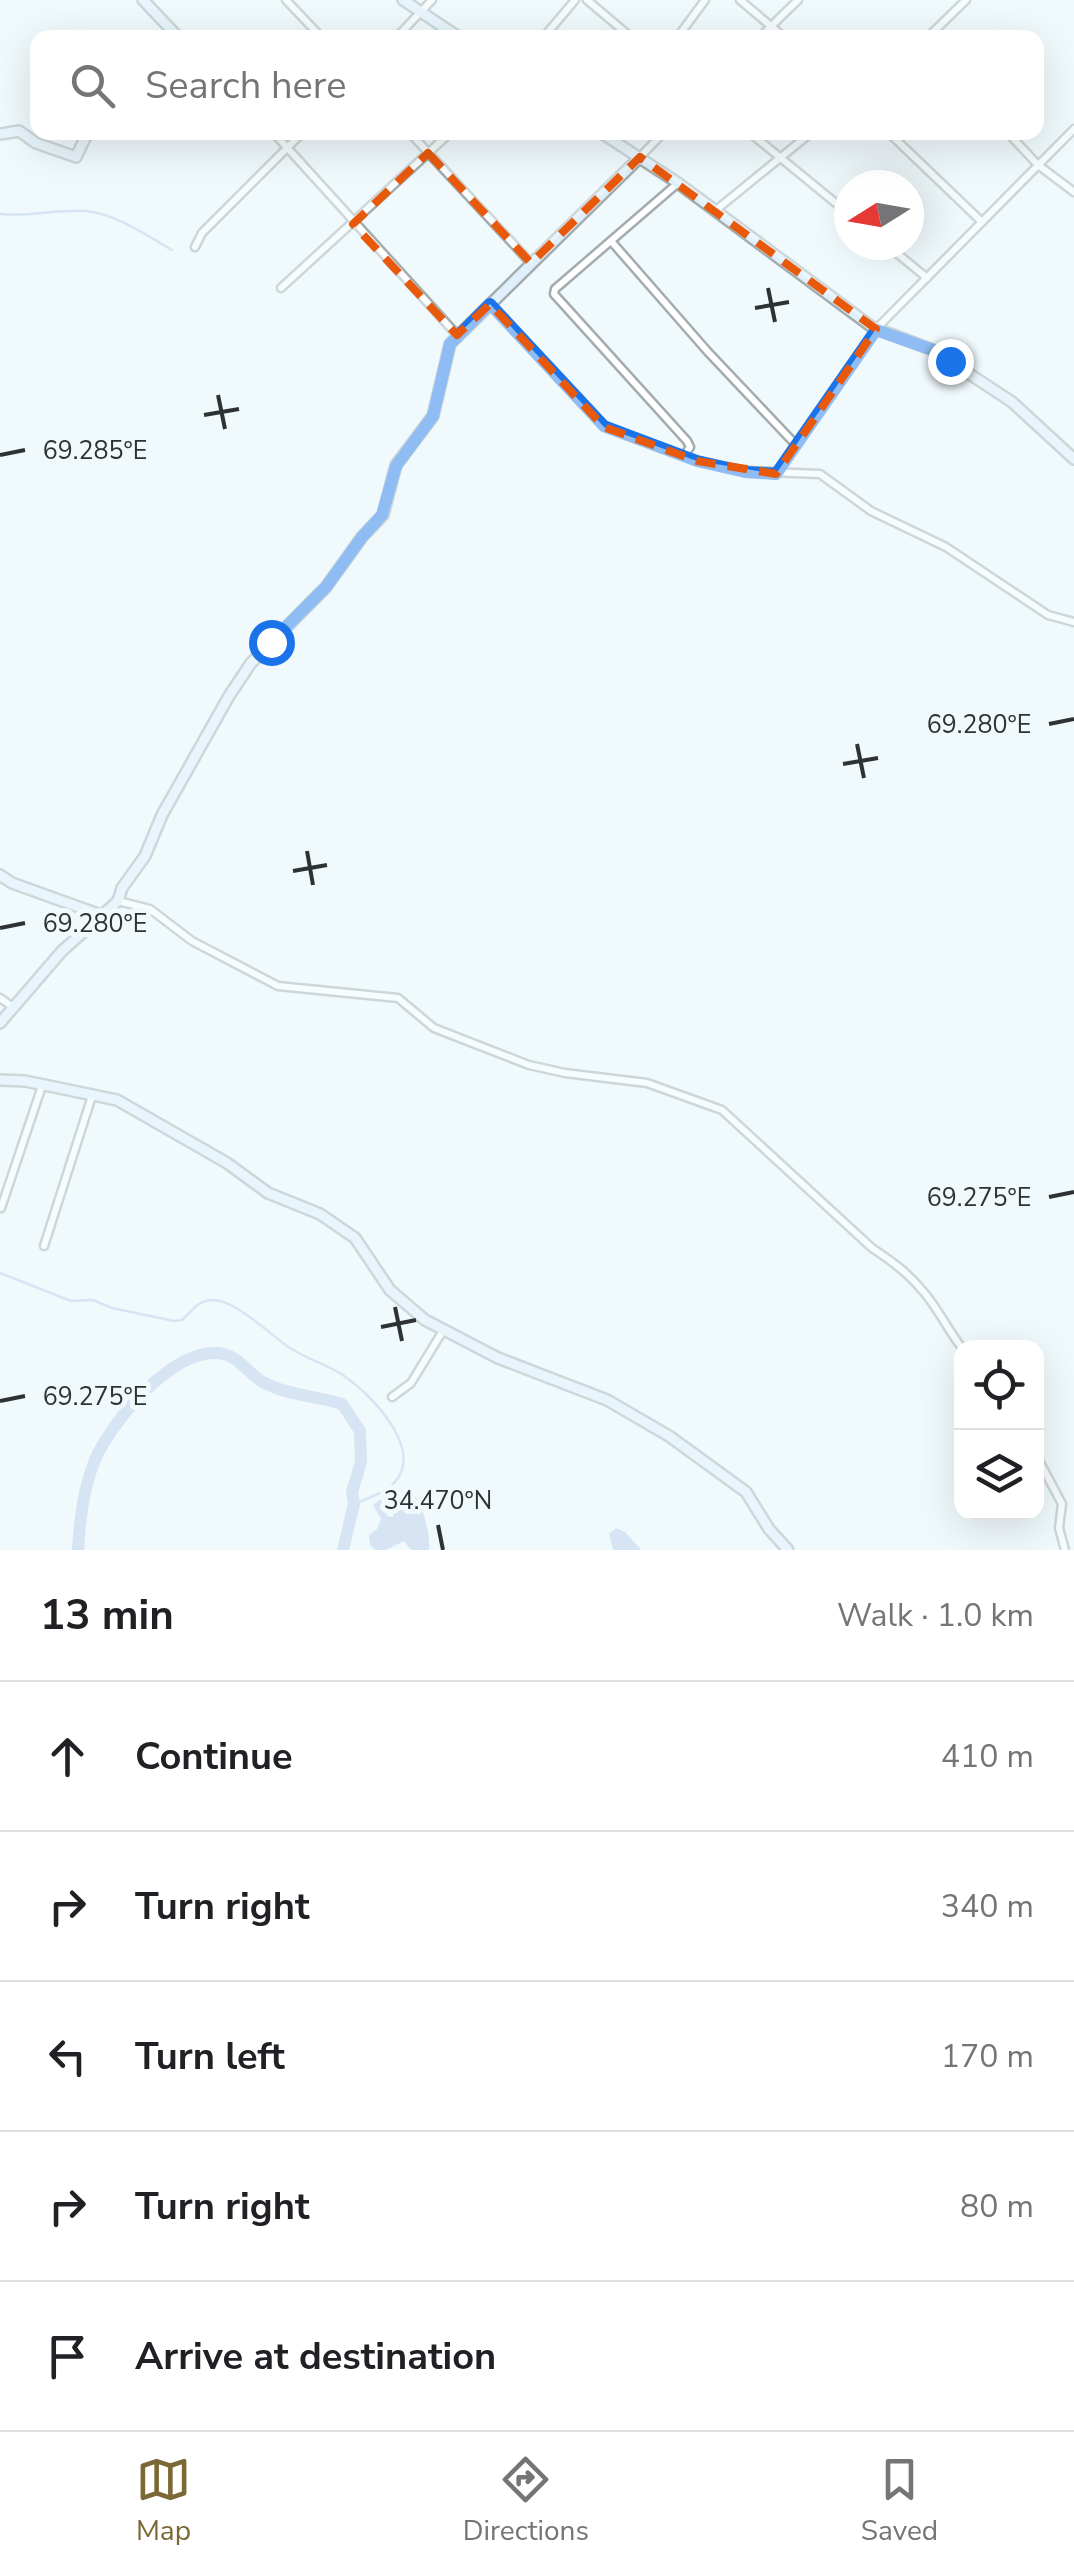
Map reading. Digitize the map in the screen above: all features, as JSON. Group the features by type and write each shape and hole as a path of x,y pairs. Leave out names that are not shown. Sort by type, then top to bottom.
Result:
{"street":[{"path":"143,0 171,30"},
{"path":"286,0 314,30"},
{"path":"403,0 449,30"},
{"path":"404,30 432,0"},
{"path":"550,30 574,0"},
{"path":"588,0 623,30"},
{"path":"684,30 705,0"},
{"path":"740,0 776,30"},
{"path":"768,30 798,0"},
{"path":"935,30 966,0"},
{"path":"776,474 876,330 1074,129"},
{"path":"0,134 19,131 30,138"},
{"path":"33,140 76,157 84,140"},
{"path":"280,140 457,334"},
{"path":"195,247 202,233 296,140"},
{"path":"416,140 530,263"},
{"path":"281,288 443,140"},
{"path":"613,140 716,210 876,330 933,350 1012,402 1074,460"},
{"path":"0,1023 62,951 118,901 229,696 251,664 326,587 382,515 396,466 433,416 450,344 457,334 656,140"},
{"path":"759,140 834,201"},
{"path":"716,210 802,140"},
{"path":"896,140 982,222"},
{"path":"1014,140 1038,165 1074,192"},
{"path":"678,183 555,289 554,294 687,441 690,447 684,456"},
{"path":"611,241 708,352 796,444"},
{"path":"905,260 927,278"},
{"path":"490,304 604,426 684,456 745,472 820,474 870,511 946,546 1048,614 1074,622"},
{"path":"0,875 100,915"},
{"path":"118,901 150,909 192,941 278,986 398,998 434,1028 529,1065 647,1083 722,1110 872,1248 911,1278 955,1340"},
{"path":"0,998 14,1007"},
{"path":"0,1080 25,1081 117,1100 227,1163 268,1193 320,1214 355,1238 378,1275 409,1308 498,1358 607,1400 669,1436 746,1492 788,1550"},
{"path":"2,1208 42,1086"},
{"path":"44,1246 92,1096"},
{"path":"392,1397 411,1384 444,1330"},
{"path":"1044,1470 1062,1504 1059,1528 1066,1550"}],"highlighted area":[{"path":"428,153 531,263 640,157 876,329 776,474 697,461 604,427 490,304 457,335 353,224"}],"water":[{"path":"407,1487 417,1498 424,1516 429,1550 411,1550 404,1541 386,1550 376,1550 370,1545 369,1535 381,1519 373,1505 381,1499 387,1516 393,1517 399,1492"},
{"path":"616,1528 641,1550 613,1550 609,1534"}],"waterway":[{"path":"0,214 97,213 172,250"},
{"path":"0,1273 71,1301 93,1300 174,1321 182,1320 203,1302 222,1301 296,1352 338,1372 377,1406 398,1437 403,1453 402,1468 395,1482 354,1504"},
{"path":"78,1550 88,1482 103,1444 129,1408 162,1376 199,1355 217,1353 236,1360 270,1386 342,1404 360,1431 361,1462 343,1550"}],"route":[{"path":"271,642 326,587 382,515 396,466 433,416 450,344 490,304 604,426 697,461 745,472 776,474 876,330 933,350 950,361"}]}
